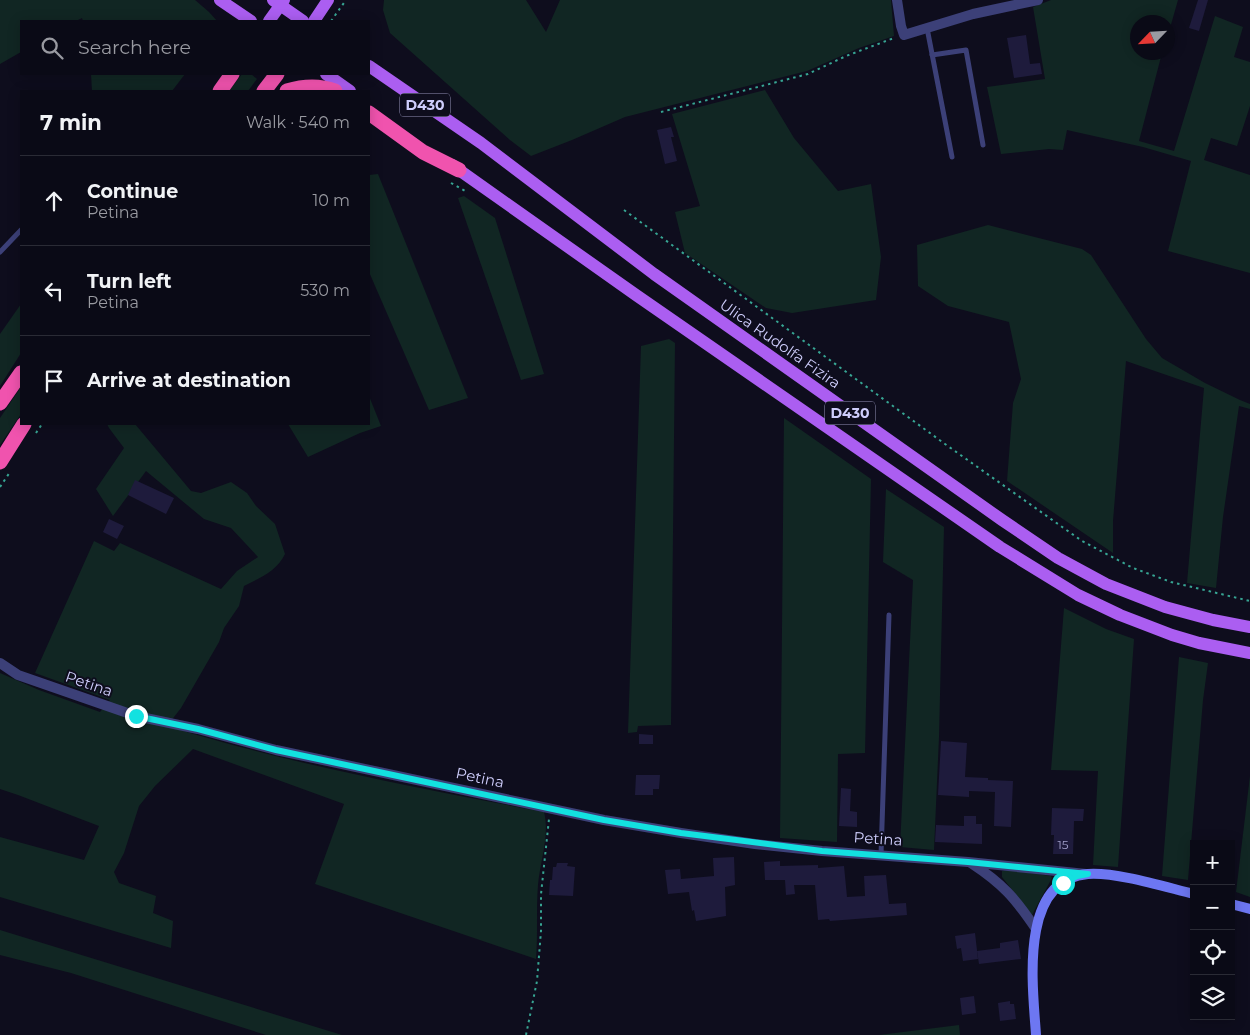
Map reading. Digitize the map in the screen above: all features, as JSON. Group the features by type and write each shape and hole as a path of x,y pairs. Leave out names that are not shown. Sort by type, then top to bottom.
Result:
{"highway":[{"path":"221,90 231,75"},
{"path":"265,90 276,75"},
{"path":"291,90 304,87 330,90"},
{"path":"370,114 423,152 459,170"},
{"path":"0,403 20,374"},
{"path":"0,462 23,425"}],"main road":[{"path":"220,0 250,20"},
{"path":"315,20 328,0"},
{"path":"270,20 279,2 302,20"},
{"name":"Ulica Rudolfa Fizira","path":"370,67 480,143 654,274 1058,558 1106,584 1165,607 1213,620 1250,627"},
{"path":"327,75 349,90"},
{"name":"D430","path":"370,106 636,295 1000,547 1062,586 1120,615 1172,635 1199,643 1250,653"}],"street":[{"path":"897,0 904,35 973,14 1038,0"},
{"name":"Petina","path":"0,663 18,675 136,716 198,729 276,750 552,809 700,836 822,851 968,862 1088,874 1128,879 1190,893"},
{"name":"Petina","path":"968,862 994,878 1010,893 1036,929"},
{"name":"Petina","path":"1036,1035 1032,961 1036,929 1041,911 1051,894 1068,880 1088,874"},
{"path":"1235,905 1250,910"}],"lane":[{"path":"927,28 952,157"},
{"path":"932,55 966,50 983,145"},
{"path":"0,252 20,231"},
{"path":"881,855 889,615"}],"path":[{"path":"332,20 346,0"},
{"path":"661,112 808,74 846,56 904,35"},
{"path":"624,210 922,428 1082,541 1133,568 1170,582 1250,601"},
{"path":"526,1035 537,981 541,931 541,894 549,819 552,809"}],"green space":[{"path":"0,0 195,0 216,20 83,20 82,18 78,20 20,20 20,53 0,64"},
{"path":"384,0 526,0 546,32 560,0 891,0 894,36 859,48 807,71 625,117 531,156 510,140 390,33 383,10"},
{"path":"1051,0 1178,0 1174,15 1130,15 1130,60 1160,60 1139,141 1174,151 1215,16 1243,27 1234,57 1250,62 1250,106 1237,146 1211,138 1204,160 1250,175 1250,273 1168,251 1191,161 1143,147 1067,130 1063,150 1049,149 1001,154 987,87 1045,79 1033,7"},
{"path":"91,75 184,75 173,90 92,90"},
{"path":"241,75 252,75 257,79 249,90 230,90"},
{"path":"765,90 794,138 838,191 871,184 881,257 876,300 792,313 766,308 685,253 675,212 700,206 672,114"},
{"path":"378,174 468,398 429,410 370,274 370,175"},
{"path":"464,196 495,218 544,374 521,380 458,198"},
{"path":"988,225 1082,249 1091,255 1146,339 1162,358 1205,383 1250,404 1250,409 1239,406 1223,517 1216,588 1187,583 1204,388 1126,361 1113,521 1113,553 1007,481 1013,403 1021,379 1009,322 948,306 918,286 917,245"},
{"path":"20,305 20,355 0,386 0,334"},
{"path":"669,339 675,343 671,725 638,726 637,732 628,733 641,346"},
{"path":"20,388 20,415 0,445 0,418"},
{"path":"370,398 381,426 360,433 308,457 289,425 370,425"},
{"path":"784,418 871,479 865,753 838,754 837,842 780,838"},
{"path":"108,425 136,425 191,491 201,493 231,482 247,493 256,506 275,524 285,554 273,569 244,586 239,606 224,628 219,642 181,708 167,726 307,764 544,812 546,830 538,885 536,959 315,884 344,804 193,749 155,786 139,806 124,853 114,872 119,883 156,896 153,913 173,921 171,948 0,897 0,837 84,860 99,826 0,789 0,673 39,690 100,712 110,700 35,673 94,541 114,551 120,543 221,589 237,571 258,557 231,528 204,519 146,471 113,516 96,489 124,448"},
{"path":"886,489 944,527 939,737 934,850 900,847 913,580 883,562"},
{"path":"1064,608 1106,629 1134,639 1118,867 1093,865 1098,771 1051,770"},
{"path":"1179,657 1208,663 1190,840 1188,880 1162,876"},
{"path":"1250,776 1250,897 1236,892"},
{"path":"1007,870 1051,876 1052,878 1032,915 1002,877 1002,871"},
{"path":"0,930 342,1035 266,1035 71,973 0,955"},
{"path":"959,1025 960,1035 879,1035"}],"building":[{"path":"1198,0 1208,0 1199,31 1189,28"},
{"path":"1026,35 1030,64 1040,63 1042,74 1014,78 1007,38"},
{"path":"671,127 674,137 671,137 677,161 665,164 657,130"},
{"path":"135,480 174,498 166,514 128,495"},
{"path":"109,519 124,526 117,539 103,532"},
{"path":"639,734 653,735 653,744 639,744"},
{"path":"941,741 967,743 965,777 1013,781 1011,827 994,826 995,792 969,791 969,797 938,795"},
{"path":"636,775 660,775 659,789 653,789 653,795 635,795"},
{"path":"841,788 851,789 850,811 857,812 857,827 839,826"},
{"path":"1052,808 1084,809 1083,821 1074,821 1073,854 1053,854 1054,835 1051,835"},
{"path":"964,816 976,816 976,824 982,824 982,844 935,842 936,825 964,826"},
{"path":"734,857 735,885 725,887 726,916 696,921 694,910 692,911 689,892 668,894 665,870 680,869 681,879 714,876 713,858"},
{"path":"780,861 780,866 818,865 818,868 844,866 847,897 865,896 864,876 886,875 889,904 906,903 907,915 830,921 829,919 818,920 815,885 794,885 795,894 786,895 785,880 765,880 764,862"},
{"path":"557,863 568,863 567,866 575,867 573,896 549,895 553,867 556,867"},
{"path":"975,933 978,959 963,961 961,948 957,949 955,936"},
{"path":"1018,940 1021,959 979,964 977,951 1000,948 1000,943"},
{"path":"974,996 976,1013 962,1015 960,998"},
{"path":"1010,1001 1010,1004 1014,1004 1016,1019 1000,1021 998,1003"}],"route":[{"path":"136,716 198,729 276,750 604,820 681,833 755,844 822,851 899,856 1088,874 1077,876 1063,883"}]}
